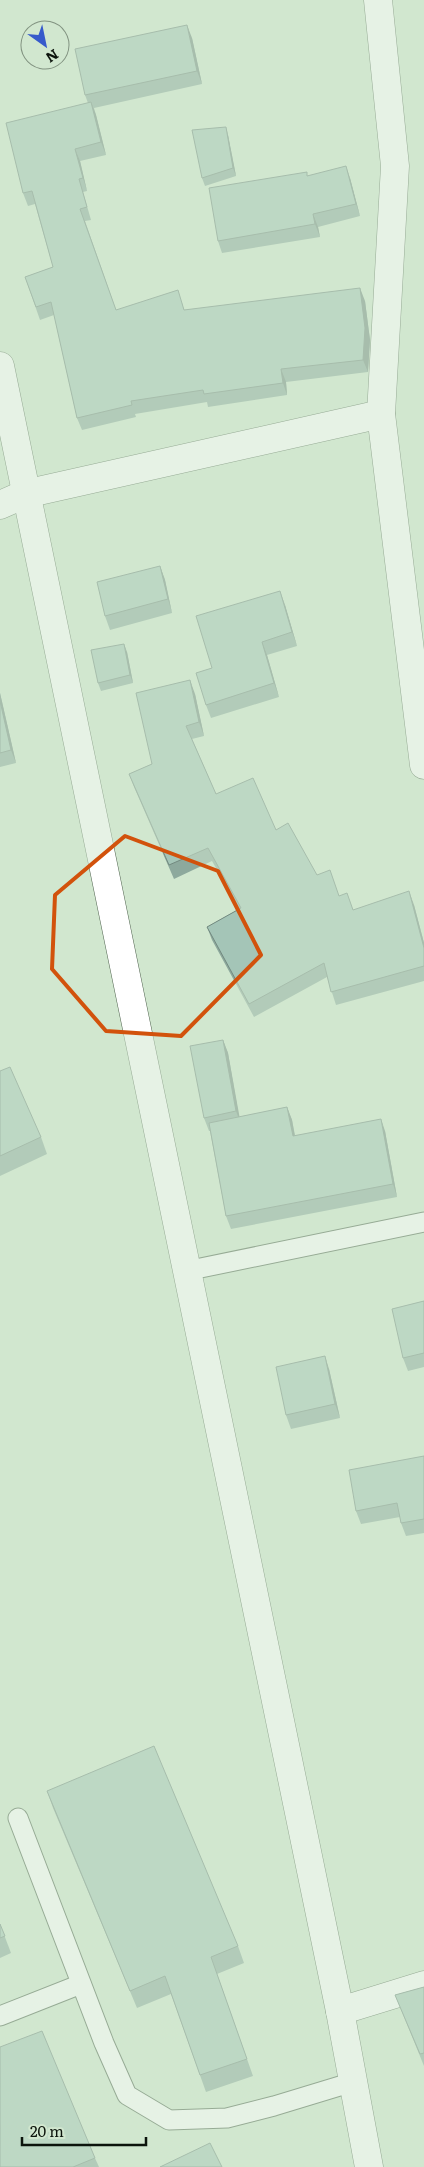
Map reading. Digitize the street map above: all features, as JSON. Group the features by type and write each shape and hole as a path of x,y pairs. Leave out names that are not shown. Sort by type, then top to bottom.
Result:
{"main road":[{"path":"378,0 395,166 381,414 423,755"},
{"path":"0,366 340,2011 369,2167"},
{"path":"0,505 25,494 381,414"},
{"path":"340,2011 424,1985"}],"lane":[{"path":"186,1271 424,1222"},
{"path":"18,1818 104,2043 127,2095 169,2120 227,2118 353,2082"},
{"path":"0,2016 81,1984"}],"highlighted area":[{"path":"125,836 218,871 261,955 181,1036 106,1031 52,969 55,895"}],"building":[{"path":"187,25 197,71 85,95 75,49"},
{"path":"91,102 101,142 75,149 83,178 79,179 87,207 80,209 116,310 178,290 184,310 360,288 365,328 363,360 281,369 283,383 204,394 203,390 131,401 132,405 77,418 51,302 36,307 25,277 53,267 32,191 23,193 6,123"},
{"path":"226,127 233,168 202,178 192,130"},
{"path":"346,166 356,204 313,214 315,224 218,241 209,188 307,172 307,176"},
{"path":"160,566 168,599 105,616 97,582"},
{"path":"280,591 292,632 262,642 274,683 206,705 196,673 212,668 196,616"},
{"path":"124,644 130,675 98,683 91,650"},
{"path":"190,680 199,722 186,726 216,794 253,778 276,830 288,823 317,875 330,870 339,896 347,893 353,910 409,891 424,948 424,966 331,992 324,963 249,1004 207,927 241,908 208,848 169,865 129,774 152,764 136,693"},
{"path":"0,701 11,750 0,753"},
{"path":"223,1040 236,1111 204,1118 190,1046"},
{"path":"10,1067 41,1137 0,1156 0,1071"},
{"path":"287,1107 293,1136 381,1119 393,1184 226,1216 209,1123"},
{"path":"424,1301 424,1353 403,1358 392,1309"},
{"path":"325,1356 335,1404 286,1415 276,1367"},
{"path":"424,1456 424,1519 401,1523 397,1503 356,1511 349,1470"},
{"path":"154,1746 238,1946 211,1957 247,2059 200,2075 165,1976 130,1991 47,1791"},
{"path":"0,1924 5,1936 0,1938"},
{"path":"424,1987 424,2053 420,2054 395,1995"},
{"path":"42,2031 95,2158 73,2167 0,2167 0,2047"},
{"path":"210,2143 222,2167 160,2167"}]}
